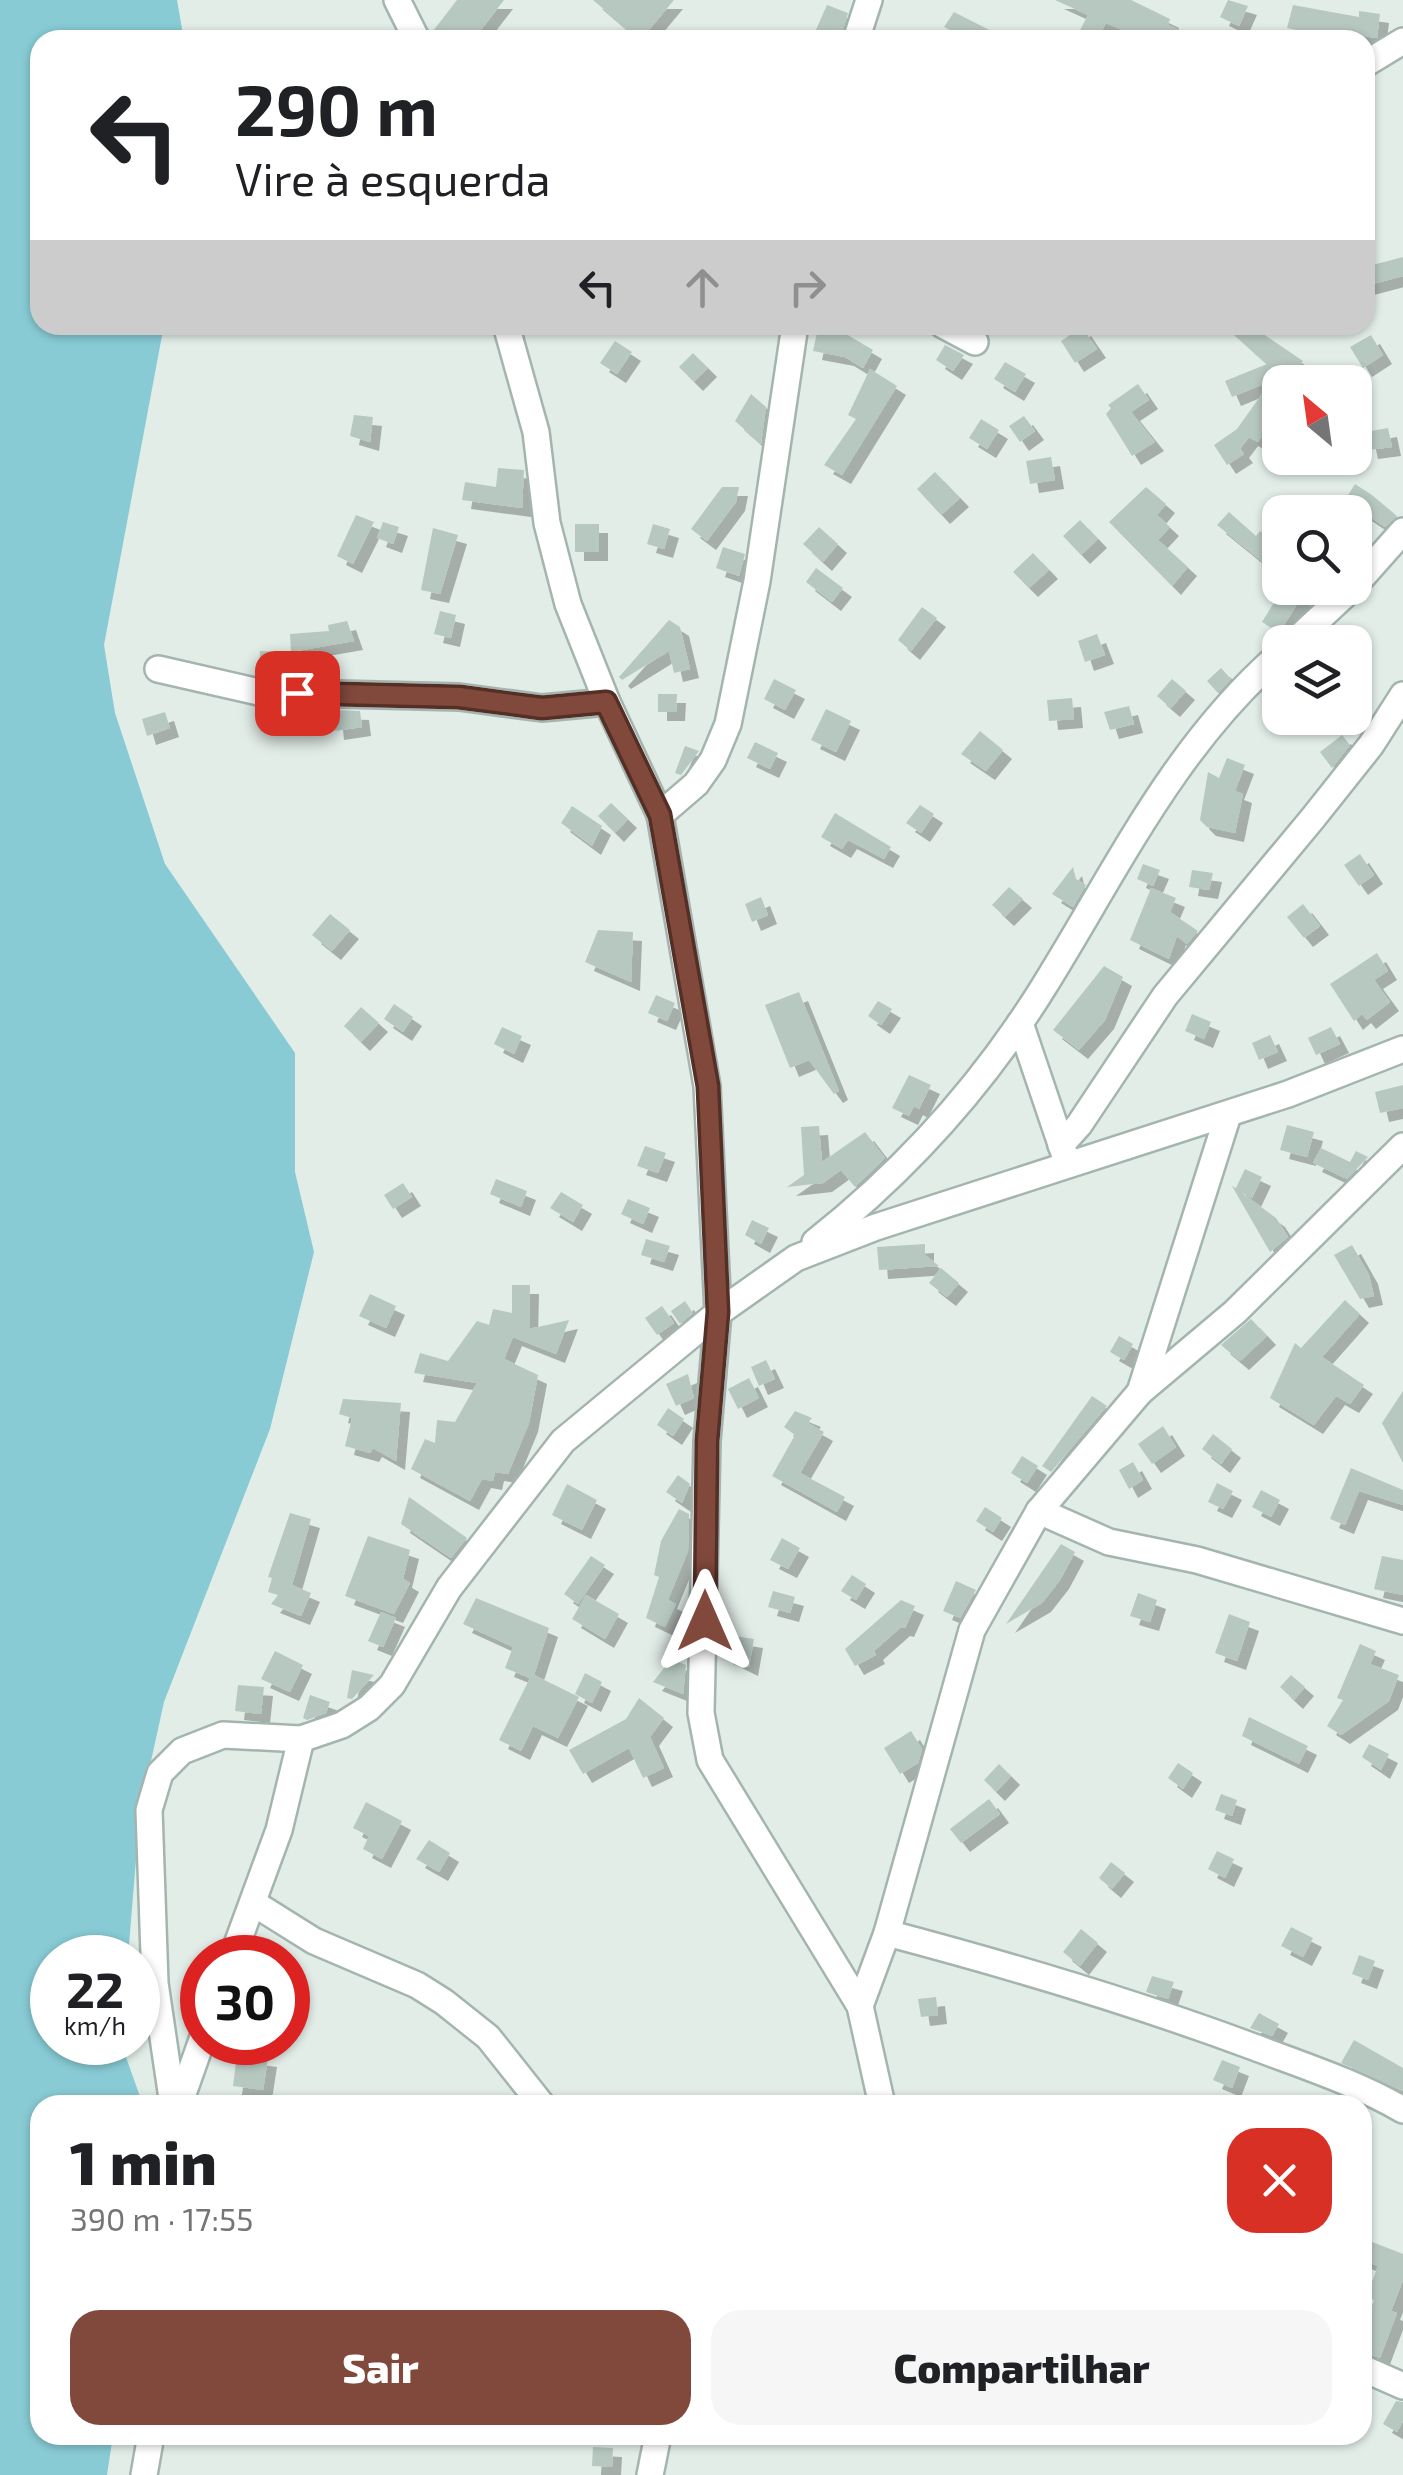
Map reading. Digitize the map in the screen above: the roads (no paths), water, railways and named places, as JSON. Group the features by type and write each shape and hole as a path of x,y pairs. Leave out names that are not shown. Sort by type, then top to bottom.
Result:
{"street":[{"path":"397,0 412,30"},
{"path":"859,30 869,0"},
{"path":"1375,58 1403,41"},
{"path":"509,335 536,432 547,523 560,572 606,702 660,815 708,1086 718,1312 707,1441 704,1729 710,1760 860,2006 880,2095"},
{"path":"660,815 696,784 713,760 732,708 757,581 793,335"},
{"path":"962,335 975,342"},
{"path":"1372,566 1403,531"},
{"path":"1312,625 1334,605"},
{"path":"158,669 259,692 459,697 542,708 606,702"},
{"path":"174,2095 154,1983 150,1810 160,1773 182,1752 223,1736 300,1739 342,1725 392,1685 449,1588 564,1441 718,1312 796,1258 915,1155 1020,1023 1184,756 1262,673"},
{"path":"1065,1156 1080,1125 1165,996 1348,774 1403,694"},
{"path":"1020,1023 1065,1156"},
{"path":"796,1258 1065,1156 1228,1115 1403,1049"},
{"path":"1140,1392 1228,1115"},
{"path":"860,2006 887,1934 972,1630 1039,1510 1140,1392 1236,1312 1403,1146"},
{"path":"1039,1510 1109,1542 1197,1560 1403,1620"},
{"path":"242,1935 255,1904 300,1739"},
{"path":"255,1904 314,1941 417,1985 444,2002 488,2037 534,2095"},
{"path":"887,1934 1057,1978 1154,2010 1304,2066 1369,2095"},
{"path":"180,2095 192,2065"},
{"path":"1372,2096 1403,2110"},
{"path":"1372,2372 1403,2386"},
{"path":"144,2475 148,2445"},
{"path":"650,2475 656,2445"}],"water":[{"path":"0,0 177,0 182,30 30,30 30,335 162,335 104,645 115,713 165,864 295,1053 295,1172 314,1252 270,1429 164,1702 140,1811 130,1935 30,1935 30,2065 129,2065 139,2095 30,2095 30,2445 112,2445 107,2475 0,2475"}]}
